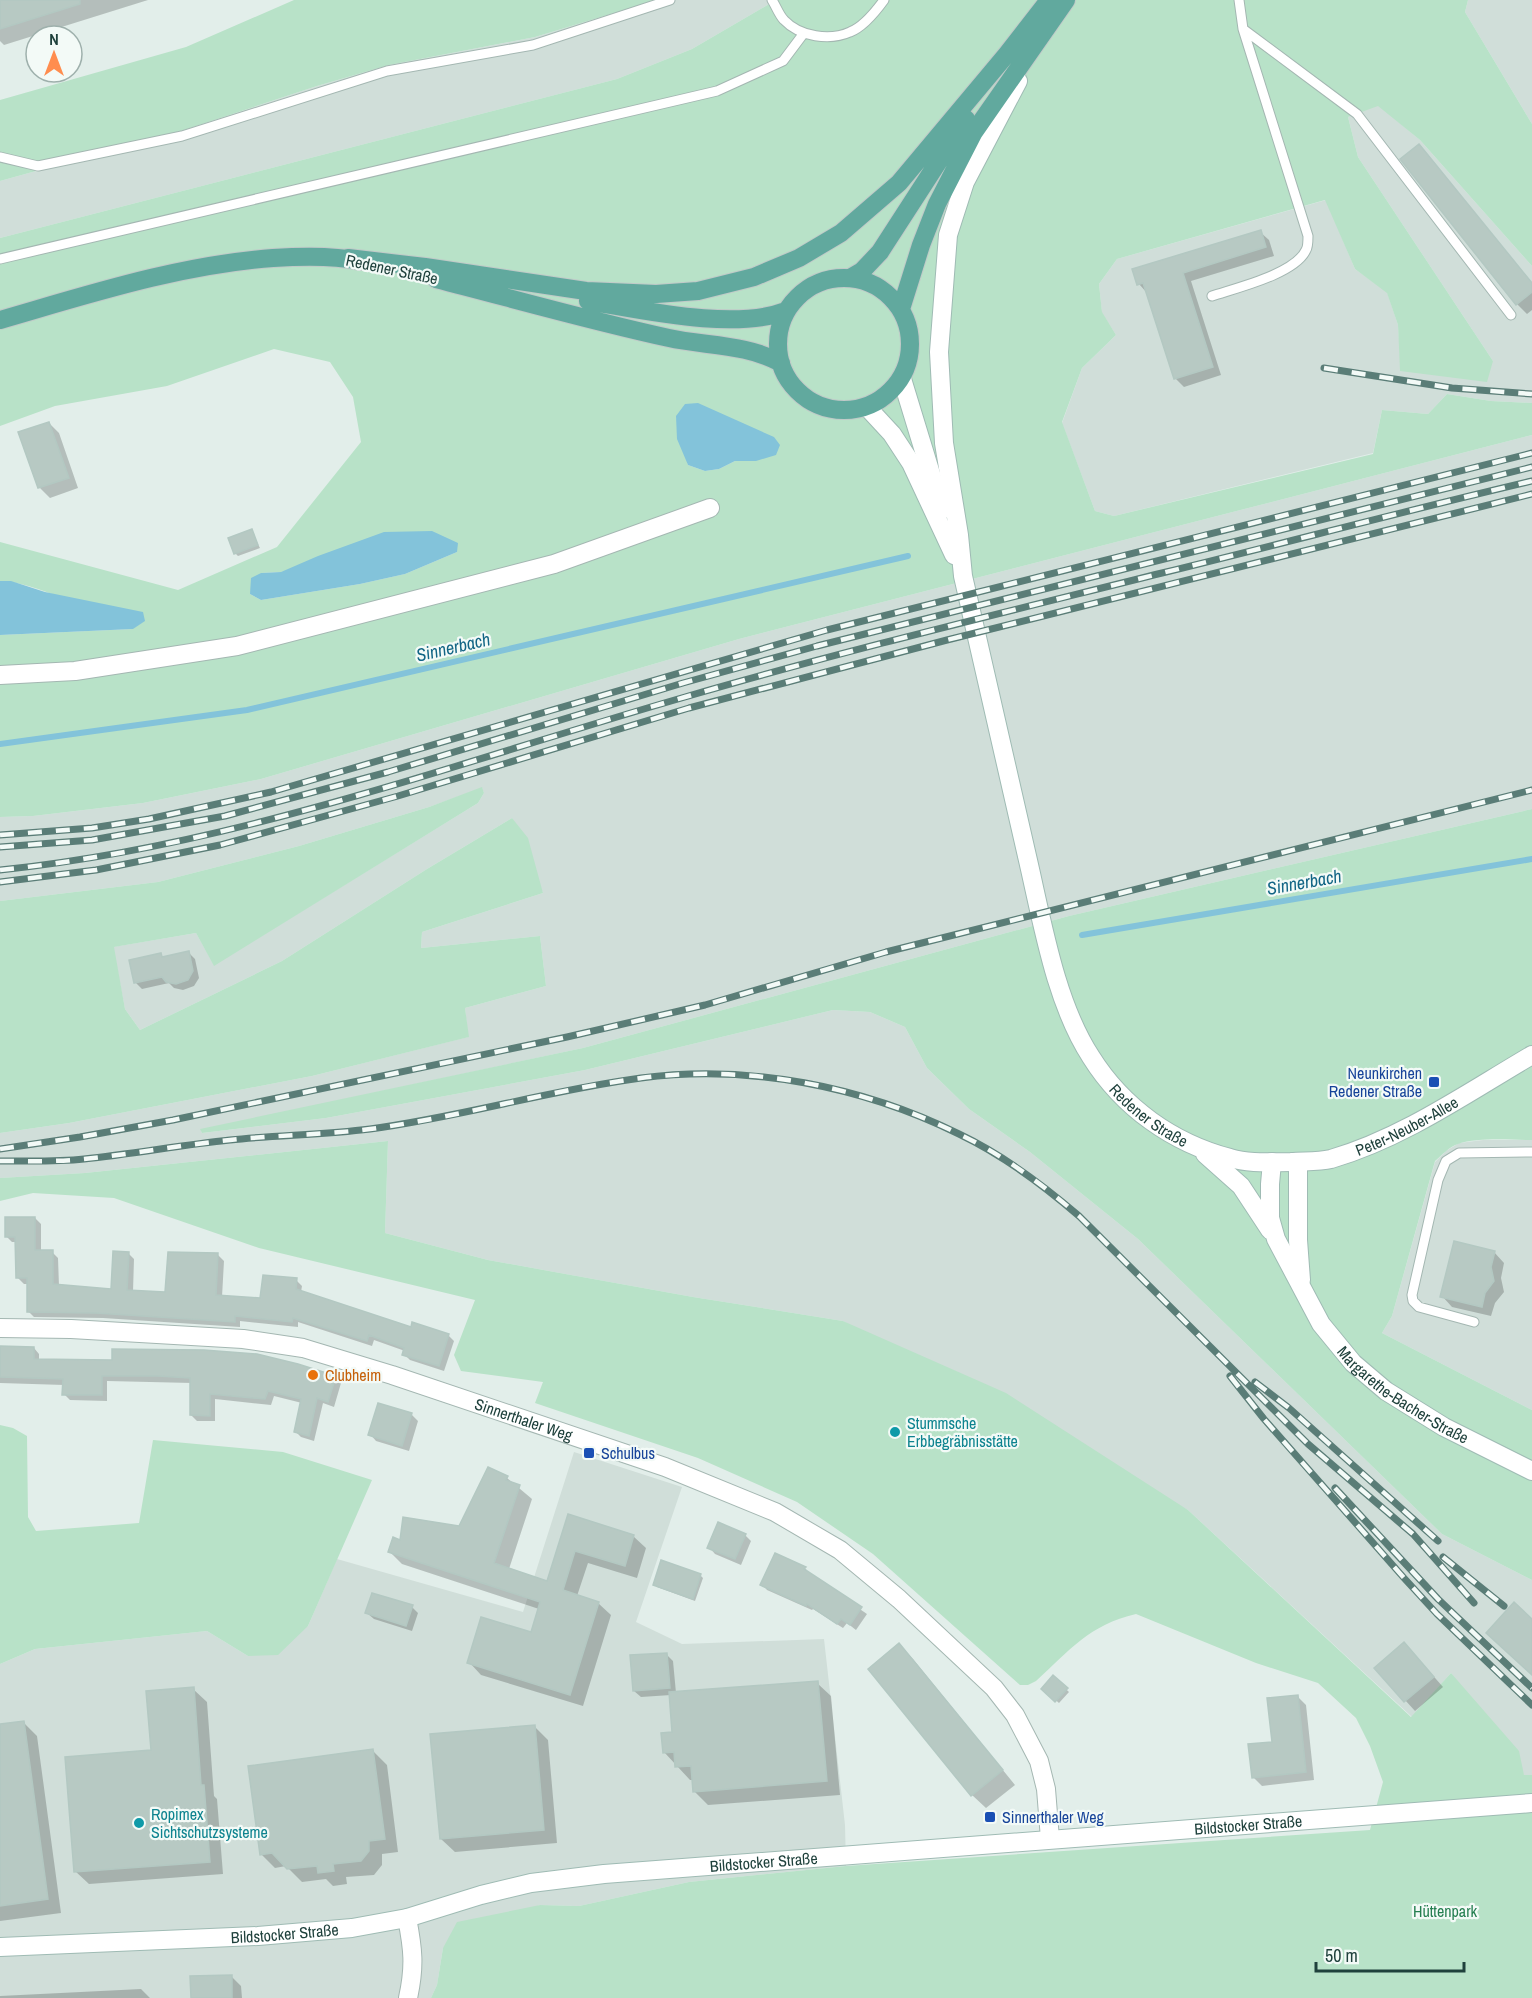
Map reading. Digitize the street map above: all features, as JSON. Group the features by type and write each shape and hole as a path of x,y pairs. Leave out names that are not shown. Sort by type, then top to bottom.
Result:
{"main road":[{"path":"348,258 586,291 656,294 698,291 754,277 799,258 841,233 899,183 1049,0"},
{"path":"901,309 921,245 937,204 974,132 1066,0"},
{"path":"963,576 959,535 944,443 939,352 948,236 964,182 1042,37"},
{"path":"850,278 862,271 879,252 1007,54"},
{"name":"Redener Straße","path":"0,320 117,286 187,269 232,261 300,256 348,258 670,339 738,349 770,357 781,363"},
{"path":"425,267 559,296 678,316 744,319 786,311"},
{"path":"850,278 873,284 891,296 901,309 909,327 911,346 908,365 902,379 886,396 867,407 837,411 819,406 802,396 787,378 781,363 778,341 786,311 808,288 826,280 850,278"},
{"path":"902,379 942,506 948,538"},
{"path":"867,407 892,434 911,463 948,538 963,576"},
{"path":"0,675 75,671 237,646 554,564 710,508"},
{"name":"Redener Straße","path":"963,576 1048,944 1067,1010 1090,1056 1116,1092 1153,1125 1231,1159 1272,1162"},
{"name":"Peter-Neuber-Allee","path":"1272,1162 1329,1160 1385,1139 1464,1097 1532,1055"},
{"path":"1197,1146 1241,1186 1276,1239"},
{"name":"Margarethe-Bacher-Straße","path":"1272,1162 1270,1218 1276,1239 1321,1324 1353,1363 1386,1391 1444,1427 1532,1471"},
{"name":"Margarethe-Bacher-Straße","path":"1298,1162 1298,1240 1301,1287"},
{"name":"Sinnerthaler Weg","path":"0,1328 71,1329 243,1339 303,1348 392,1375 654,1463 774,1512 840,1550 899,1599 994,1688 1015,1715 1038,1761 1046,1789 1050,1839"},
{"name":"Bildstocker Straße","path":"0,1947 258,1936 352,1928 407,1918 481,1895 531,1883 604,1874 1532,1803"},
{"path":"407,1918 414,1974 408,1998"}],"lane":[{"path":"0,157 38,166 182,136 387,71 533,45 670,0"},
{"path":"772,0 784,20 804,33 830,38 852,32 884,0"},
{"path":"1212,296 1272,275 1297,262 1307,250 1308,236 1243,29 1239,0"},
{"path":"1243,29 1356,114 1510,315"},
{"path":"0,259 717,91 783,61 804,33"},
{"path":"1474,1322 1419,1307 1413,1300 1412,1295 1438,1180 1446,1161 1459,1153 1532,1152"}],"shaded area":[{"path":"657,0 776,0 692,49 617,79 0,238 0,181 184,130 389,65 535,37"},
{"path":"1468,0 1532,0 1532,124 1465,12"},
{"path":"1378,105 1420,140 1532,266 1532,403 1491,401 1447,394 1428,414 1382,410 1373,453 1114,516 1095,511 1062,423 1082,368 1116,335 1102,313 1099,284 1117,259 1326,200 1355,269 1387,292 1398,325 1401,371 1493,361 1358,157 1348,117"},
{"path":"1532,435 1532,809 1069,916 583,1048 201,1130 202,1133 326,1118 585,1070 833,1010 870,1012 905,1027 927,1068 969,1109 1030,1152 1138,1239 1442,1534 1532,1580 1532,1775 1524,1775 1451,1673 1412,1717 1188,1510 843,1321 488,1260 385,1233 388,1141 85,1173 0,1178 0,1133 69,1123 312,1076 468,1037 465,1008 546,986 540,936 421,948 422,932 543,893 512,818 282,961 140,1030 125,1009 113,947 196,933 214,965 478,803 484,793 482,788 429,807 299,846 158,882 0,901 0,817 33,816 143,803 261,779 739,639"},
{"path":"1483,1140 1532,1140 1532,1410 1382,1333 1392,1316 1435,1162 1459,1143"},
{"path":"574,1452 682,1487 636,1622 682,1644 824,1639 845,1825 846,1866 689,1882 579,1906 540,1905 443,1948 437,1985 431,1998 0,1998 0,1664 35,1649 207,1631 248,1656 308,1626 337,1559 523,1612"}],"green space":[{"path":"294,0 657,0 535,37 389,65 184,130 0,181 0,100 56,84 84,84 84,76 186,47"},
{"path":"776,0 1468,0 1465,12 1532,124 1532,266 1420,140 1378,106 1348,117 1358,157 1493,361 1487,382 1400,371 1398,325 1387,293 1355,269 1325,200 1117,259 1099,284 1102,312 1116,335 1082,368 1062,422 1095,511 1114,516 1373,454 1382,410 1428,414 1447,394 1491,401 1532,403 1532,435 739,639 261,779 143,803 33,816 0,817 0,635 133,629 48,592 14,582 0,581 0,542 178,590 277,547 361,442 353,397 330,362 274,349 167,386 55,406 0,426 0,238 617,79 692,49","holes":["676,416 756,461 735,461 719,469 705,471 688,465","457,552 405,574 360,584 261,600 250,594 261,573"]},
{"path":"482,787 484,793 478,803 214,966 196,933 114,947 125,1009 140,1030 282,961 512,818 528,838 543,893 422,932 421,948 540,936 546,986 465,1008 469,1037 312,1076 69,1123 0,1133 0,901 158,882 299,846 429,807"},
{"path":"1532,809 1532,1140 1475,1140 1452,1147 1435,1161 1392,1316 1382,1333 1532,1410 1532,1580 1442,1534 1138,1239 1030,1152 969,1109 927,1068 905,1027 870,1012 833,1010 585,1070 326,1118 202,1133 200,1129 583,1048 1069,916"},
{"name":"Hüttenpark","path":"388,1141 385,1233 488,1260 843,1321 1006,1393 1188,1510 1411,1717 1451,1673 1519,1751 1524,1775 1532,1775 1532,1998 431,1998 437,1985 443,1948 457,1922 540,1905 579,1906 689,1882 846,1866 1370,1830 1383,1782 1370,1746 1356,1718 1318,1683 1256,1663 1136,1614 1105,1625 1093,1632 1070,1649 1036,1681 1028,1685 1020,1685 873,1554 797,1502 698,1458 535,1403 543,1382 461,1371 454,1355 475,1300 259,1248 114,1198 33,1193 0,1201 0,1178 85,1173"},
{"path":"0,1425 13,1428 27,1436 28,1517 36,1531 139,1523 153,1440 283,1452 372,1480 308,1626 278,1655 248,1656 207,1631 35,1649 0,1664"}],"water":[{"path":"698,403 774,437 780,445 776,455 756,461 735,461 719,469 705,471 688,465 677,439 676,416 685,404"},
{"path":"432,531 458,543 457,552 405,574 360,584 261,600 250,594 251,578 261,573 281,572 384,532"},
{"path":"0,581 11,581 45,592 143,612 145,621 133,629 0,635"}],"building":[{"path":"0,0 80,0 80,4 0,29"},
{"path":"1419,144 1532,283 1532,292 1516,305 1400,159"},
{"path":"1261,230 1266,247 1183,273 1213,367 1174,379 1143,283 1137,285 1132,269"},
{"path":"49,422 69,478 38,488 18,432"},
{"path":"252,529 258,545 234,554 228,538"},
{"path":"189,951 193,971 188,980 176,984 166,982 162,977 134,983 129,960 161,953 162,957"},
{"path":"5,1217 35,1217 35,1250 53,1250 53,1284 111,1289 113,1251 129,1252 127,1290 165,1292 168,1252 218,1253 216,1295 260,1298 263,1275 297,1278 296,1289 411,1327 412,1322 449,1334 439,1366 402,1355 404,1348 369,1335 367,1341 293,1318 292,1322 235,1316 235,1322 96,1313 27,1312 27,1278 16,1278 15,1237 5,1237"},
{"path":"1454,1241 1495,1251 1491,1267 1494,1281 1485,1293 1482,1307 1440,1297"},
{"path":"0,1346 34,1347 34,1359 112,1360 112,1349 204,1350 257,1354 336,1376 328,1402 317,1398 309,1436 294,1432 301,1399 268,1391 265,1399 210,1394 210,1416 190,1415 190,1378 158,1376 102,1376 102,1395 62,1395 63,1379 0,1377"},
{"path":"378,1403 412,1413 402,1446 368,1435"},
{"path":"488,1467 508,1476 506,1480 520,1485 494,1563 547,1581 568,1514 634,1535 625,1566 575,1551 563,1590 599,1602 570,1695 467,1663 481,1617 531,1632 540,1602 388,1552 393,1537 400,1540 403,1517 459,1526"},
{"path":"718,1522 746,1534 735,1559 707,1548"},
{"path":"775,1553 806,1567 804,1569 862,1607 850,1625 841,1619 837,1624 807,1604 806,1606 760,1585"},
{"path":"661,1560 701,1574 693,1599 653,1585"},
{"path":"372,1593 413,1605 406,1626 365,1613"},
{"path":"1514,1602 1532,1619 1532,1675 1486,1633"},
{"path":"1404,1642 1434,1677 1404,1702 1374,1668"},
{"path":"899,1643 1003,1770 971,1796 868,1669"},
{"path":"667,1653 670,1688 633,1691 630,1655"},
{"path":"1053,1675 1068,1688 1055,1702 1041,1689"},
{"path":"818,1681 827,1781 693,1792 691,1766 675,1767 674,1752 663,1753 661,1733 672,1732 669,1692"},
{"name":"Ropimex Sichtschutzsysteme","path":"194,1687 201,1785 204,1785 210,1862 74,1872 65,1757 151,1750 146,1691"},
{"path":"1298,1695 1306,1772 1252,1778 1248,1744 1272,1742 1267,1698"},
{"path":"24,1721 48,1899 0,1906 0,1724"},
{"path":"535,1725 544,1830 440,1839 430,1734"},
{"path":"373,1749 385,1839 369,1841 369,1851 361,1861 333,1864 334,1871 318,1873 317,1866 287,1869 272,1853 260,1855 248,1766"},
{"path":"232,1975 232,1998 191,1998 190,1976"}],"waterway":[{"name":"Sinnerbach","path":"0,744 247,710 908,556"},
{"name":"Sinnerbach","path":"1082,935 1532,859"}],"railway":[{"path":"1324,368 1452,388 1532,394"},
{"path":"0,835 92,828 149,819 271,792 827,630 1532,453"},
{"path":"0,847 92,840 225,816 388,772 683,683 817,646 1532,467"},
{"path":"0,870 88,858 175,842 261,822 804,664 1532,481"},
{"path":"0,882 96,870 220,845 398,796 689,708 947,640 1532,494"},
{"path":"0,1149 173,1120 567,1037 705,1005 886,952 1532,790"},
{"path":"0,1161 74,1160 230,1140 370,1129 438,1118 607,1083 682,1074 764,1077 844,1091 922,1117 975,1142 1022,1171 1065,1204 1308,1444 1413,1534 1474,1603"},
{"path":"1230,1376 1264,1419 1437,1614 1532,1705"},
{"path":"1255,1382 1289,1408 1438,1541"},
{"path":"1335,1488 1438,1599 1532,1688"},
{"path":"1443,1557 1504,1606"}],"place":[{"name":"Neunkirchen Redener Straße","path":"1434,1082"},
{"name":"Clubheim","path":"313,1375"},
{"name":"Stummsche Erbbegräbnisstätte","path":"895,1432"},
{"name":"Schulbus","path":"589,1453"},
{"name":"Sinnerthaler Weg","path":"990,1817"},
{"name":"Ropimex Sichtschutzsysteme","path":"139,1823"}]}
